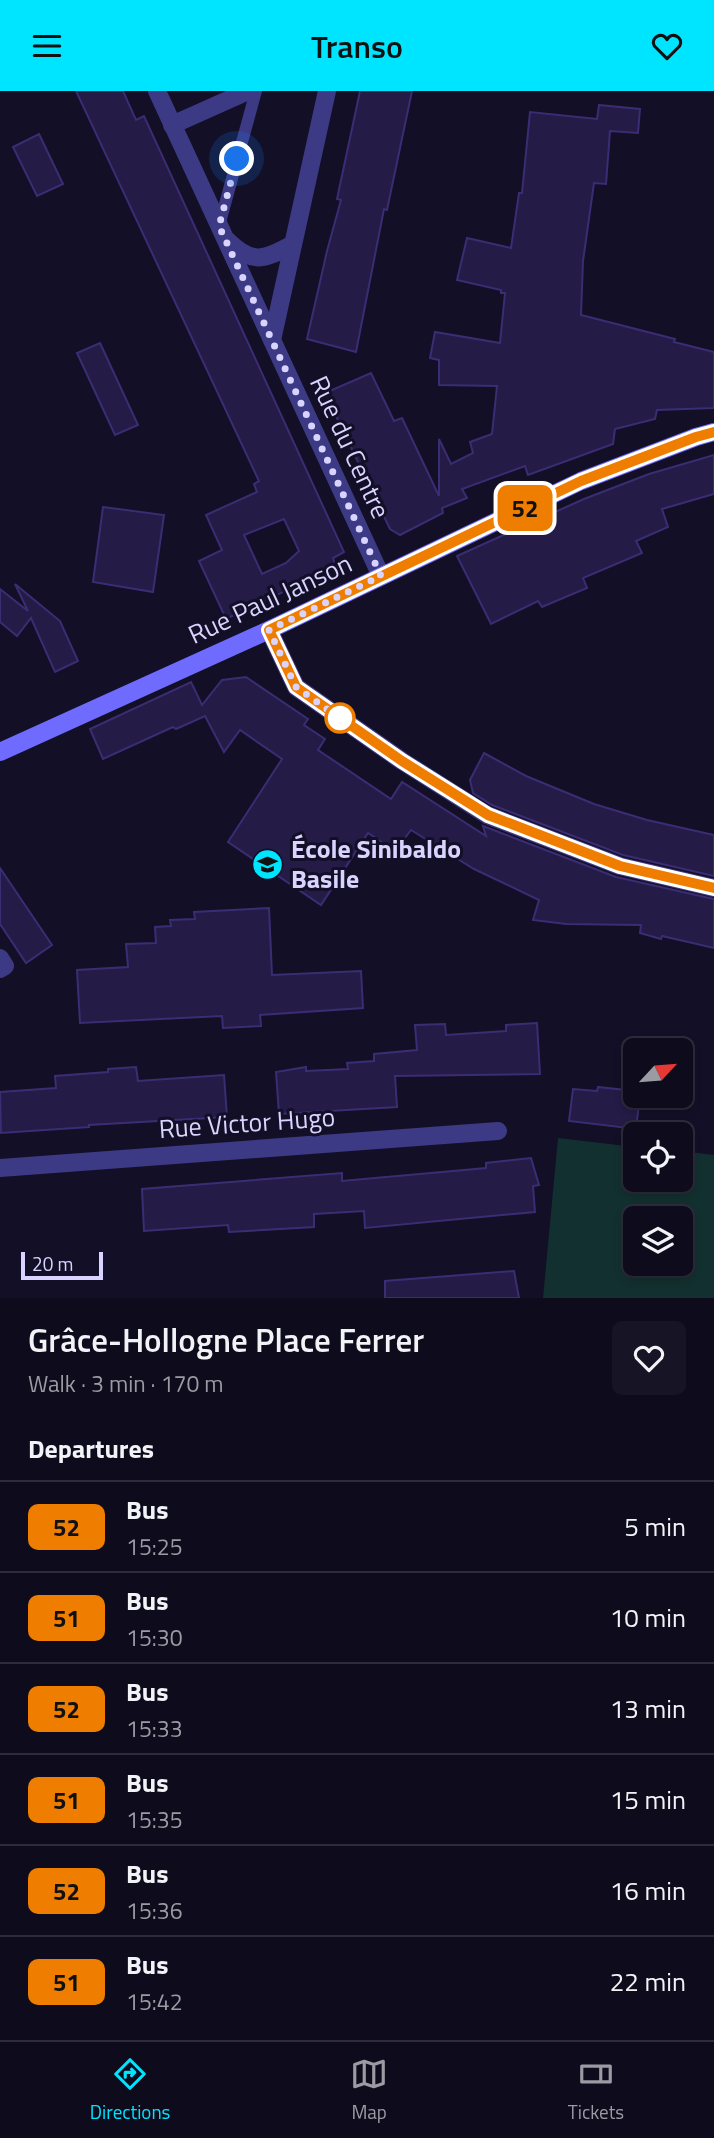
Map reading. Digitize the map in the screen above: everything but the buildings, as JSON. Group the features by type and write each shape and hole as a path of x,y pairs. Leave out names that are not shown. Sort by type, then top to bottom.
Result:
{"street":[{"name":"Rue du Centre","path":"157,91 381,576"},
{"path":"172,125 248,91"},
{"path":"318,91 322,114"},
{"path":"272,340 327,91"},
{"name":"Rue du Centre","path":"221,230 239,252 250,256 268,257 293,244"},
{"name":"Rue Paul Janson","path":"1,747 269,630 581,481 714,432"},
{"path":"269,630 296,687 402,761 488,815 620,866 714,888"},
{"path":"0,958 5,966 0,969"},
{"name":"Rue Victor Hugo","path":"0,1168 498,1131"}],"lane":[{"path":"221,230 256,91"}],"green space":[{"path":"558,1138 623,1146 623,1192 693,1192 693,1152 714,1155 714,1298 543,1298"}],"bus line":[{"name":"52","path":"714,432 581,481 269,630 296,687 402,761 488,815 620,866 714,888"}],"place":[{"name":"École Sinibaldo Basile","path":"268,864"}],"route":[{"path":"237,159 219,226 381,576 269,630 296,687 344,721 340,718"}]}
